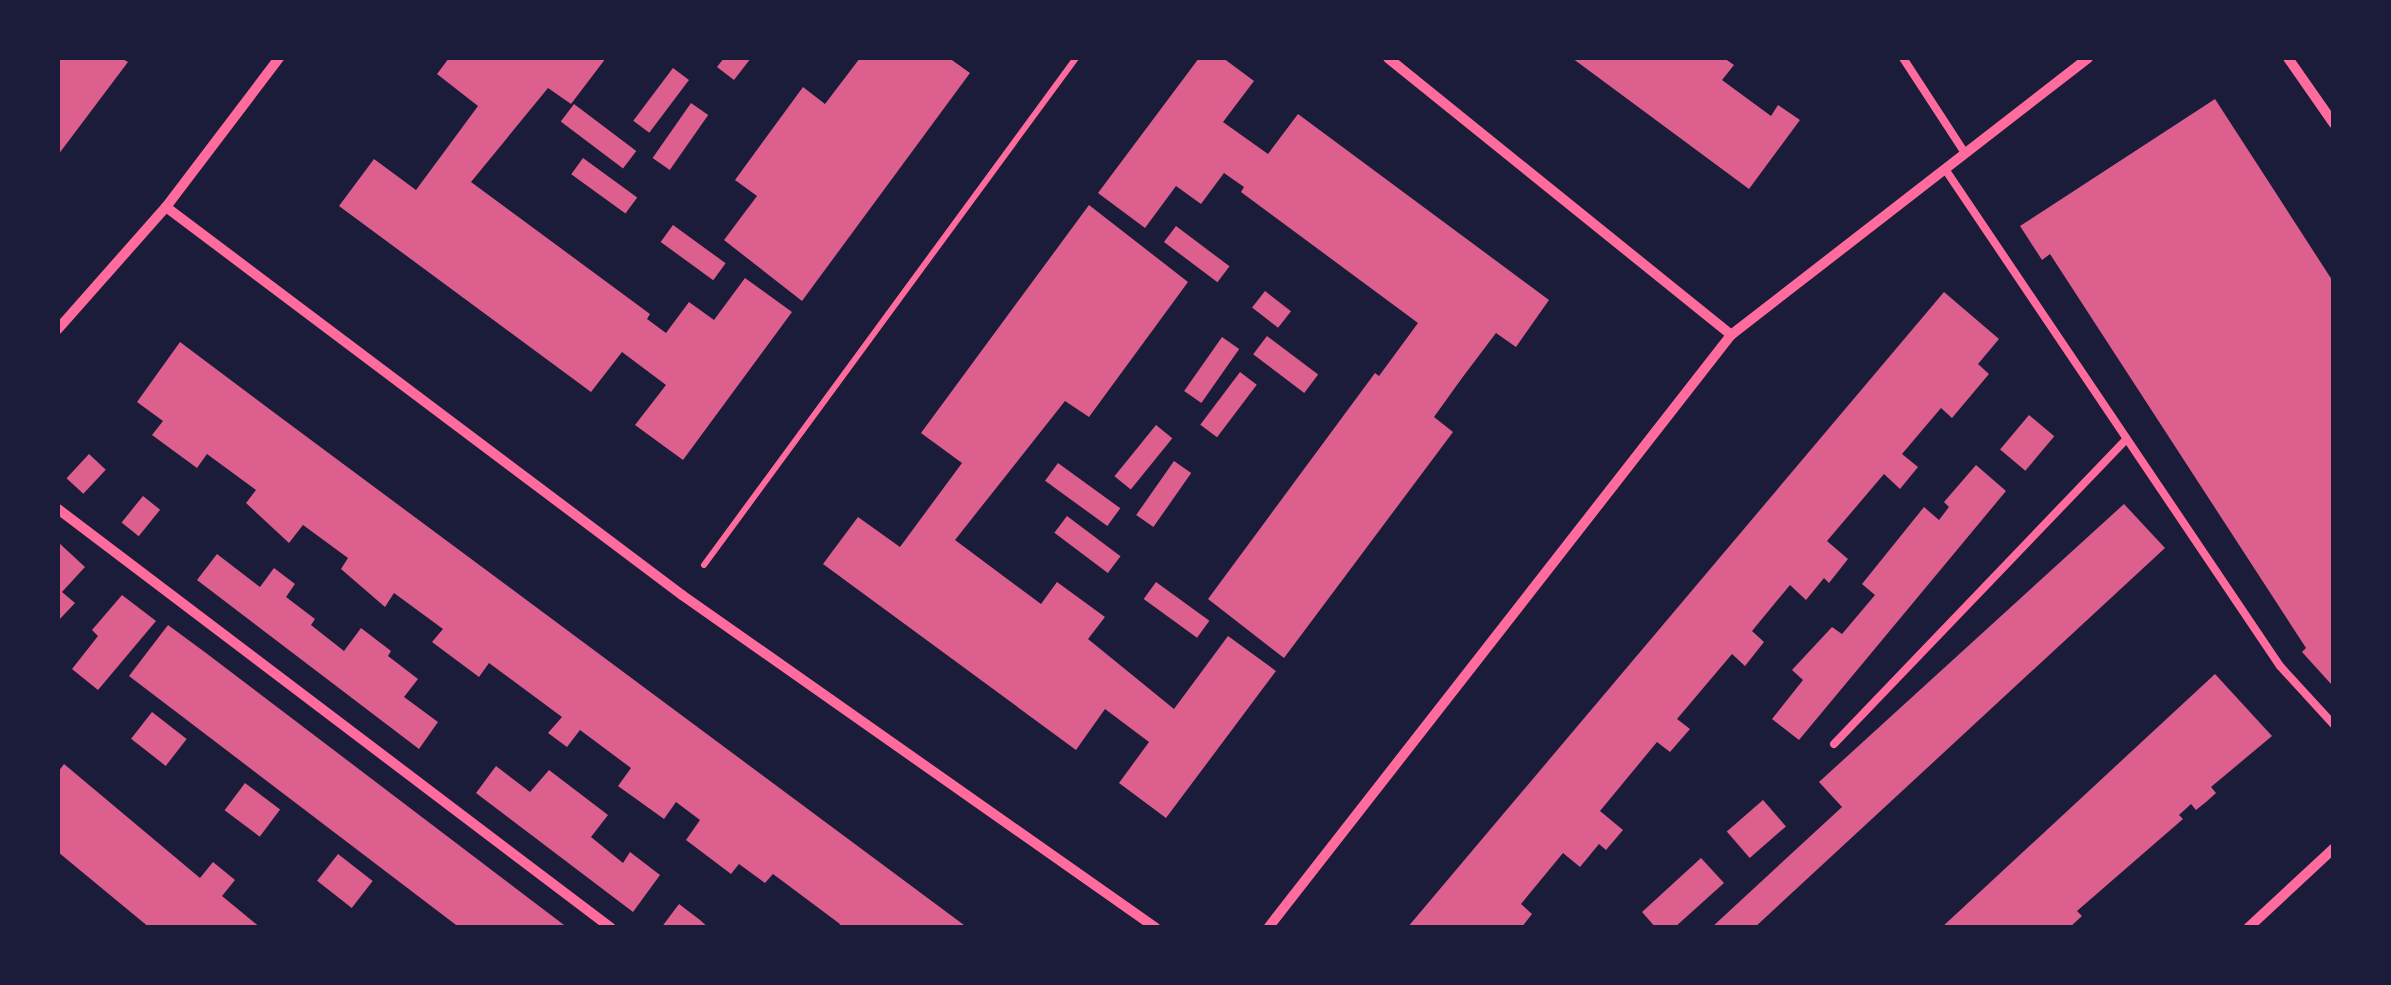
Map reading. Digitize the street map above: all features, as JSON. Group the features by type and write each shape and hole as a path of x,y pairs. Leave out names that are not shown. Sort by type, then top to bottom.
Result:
{"street":[{"path":"58,329 166,207 278,58"},
{"path":"1388,58 1730,335"},
{"path":"1268,928 1730,335 2088,58"},
{"path":"2288,58 2334,124"},
{"path":"166,207 682,595 1156,928"},
{"path":"58,508 610,928"},
{"path":"2248,928 2334,848"}],"lane":[{"path":"1903,58 1965,153"},
{"path":"1945,169 2280,666 2334,725"},
{"path":"1834,744 2126,439"}],"path":[{"path":"682,595 1076,58"}],"building":[{"path":"58,58 121,58 128,62 58,155"},
{"path":"449,58 606,58 571,104 548,88 471,182 650,314 647,319 666,333 689,302 714,320 745,278 792,312 683,460 635,425 666,385 622,352 591,392 339,206 374,159 416,190 478,106 437,74"},
{"path":"724,58 751,58 734,80 717,67"},
{"path":"860,58 949,58 970,73 802,301 724,240 757,196 735,180 803,87 825,104"},
{"path":"1199,58 1223,58 1254,81 1223,122 1268,154 1298,114 1549,300 1516,347 1496,333 1462,378 1434,417 1453,432 1284,658 1208,599 1375,373 1379,376 1418,323 1241,192 1244,187 1224,173 1201,204 1176,186 1145,228 1098,193"},
{"path":"1572,58 1724,58 1734,65 1722,80 1771,116 1778,105 1800,120 1749,189"},
{"path":"673,68 689,80 649,133 633,121"},
{"path":"2215,99 2334,283 2331,684 2302,652 2306,648 2050,254 2042,260 2020,226"},
{"path":"691,103 708,115 670,170 653,158"},
{"path":"574,104 636,151 623,169 561,122"},
{"path":"583,158 637,197 625,214 571,174"},
{"path":"1089,205 1188,282 1089,417 1065,401 955,540 1041,604 1057,582 1105,617 1088,639 1174,709 1228,636 1276,671 1166,818 1119,783 1149,742 1105,709 1076,750 823,564 858,517 900,547 962,463 921,433"},
{"path":"673,225 726,263 713,280 661,242"},
{"path":"1176,226 1230,266 1217,282 1164,242"},
{"path":"1265,291 1291,311 1278,328 1252,308"},
{"path":"1944,292 1999,339 1978,364 1989,374 1952,418 1941,408 1902,454 1918,467 1900,489 1884,474 1827,541 1848,559 1829,583 1824,578 1806,600 1790,585 1752,631 1764,642 1745,666 1732,654 1677,719 1690,729 1670,752 1657,742 1600,811 1623,830 1606,850 1599,844 1580,867 1563,853 1521,904 1532,914 1521,928 1407,928"},
{"path":"1267,336 1318,375 1304,393 1253,354"},
{"path":"1222,337 1239,349 1201,403 1184,391"},
{"path":"180,342 968,928 838,928 840,924 773,874 765,883 739,864 731,874 686,840 700,820 676,802 664,819 618,786 631,768 580,730 567,747 548,733 562,717 489,663 479,677 432,642 443,629 394,593 385,607 341,569 348,558 303,525 289,543 246,503 256,490 207,454 197,468 152,435 163,421 137,402"},
{"path":"1240,372 1257,385 1217,437 1200,425"},
{"path":"2029,415 2054,436 2025,471 2000,449"},
{"path":"1156,425 1172,438 1131,490 1114,476"},
{"path":"89,454 106,470 83,494 66,478"},
{"path":"1174,461 1191,473 1153,527 1136,515"},
{"path":"1058,463 1120,508 1107,526 1045,481"},
{"path":"1976,465 2006,491 1799,740 1772,719 1803,680 1792,670 1832,627 1842,634 1875,595 1862,584 1924,507 1939,520 1949,507 1944,502"},
{"path":"143,496 160,510 139,536 122,522"},
{"path":"2124,504 2165,548 1754,928 1711,928 1842,807 1819,782"},
{"path":"1067,516 1121,556 1108,573 1054,533"},
{"path":"58,542 85,567 62,592 75,603 58,621"},
{"path":"217,554 260,587 274,568 295,584 286,597 315,619 311,625 344,651 361,628 391,651 388,656 418,679 404,697 438,722 419,749 197,580"},
{"path":"1156,582 1209,621 1197,638 1144,599"},
{"path":"122,595 156,621 98,690 72,669 98,636 92,630"},
{"path":"168,625 568,928 460,928 129,676"},
{"path":"2215,674 2272,736 2211,787 2216,793 2196,810 2191,804 2179,815 2183,819 2077,911 2082,916 2069,928 1941,928"},
{"path":"152,712 187,739 166,766 131,739"},
{"path":"64,764 200,878 213,862 235,880 222,896 261,928 150,928 58,852 58,772"},
{"path":"496,766 530,792 549,770 608,815 591,837 623,863 630,852 660,875 633,912 476,793"},
{"path":"245,783 280,809 260,837 225,810"},
{"path":"1763,800 1786,826 1750,858 1727,831"},
{"path":"338,854 373,881 352,908 317,881"},
{"path":"1701,858 1724,883 1674,928 1656,928 1642,912"},
{"path":"679,904 700,920 709,928 661,928"}]}
